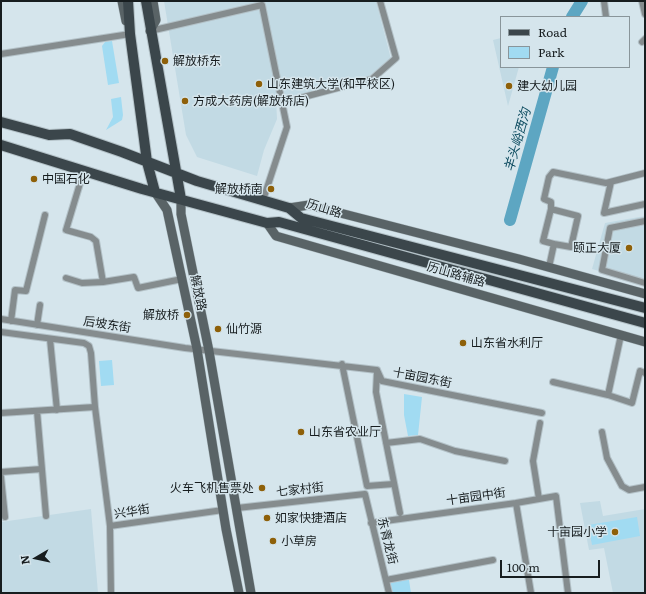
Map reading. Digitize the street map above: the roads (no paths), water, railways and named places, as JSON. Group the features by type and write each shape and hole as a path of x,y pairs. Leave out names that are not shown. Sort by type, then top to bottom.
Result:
{"main road":[{"name":"解放路","path":"128,1 130,34 147,162 155,192"},
{"name":"解放路","path":"146,1 150,31 181,199"},
{"name":"历山路","path":"1,122 49,135 70,134 176,173 289,208 301,218 645,308"},
{"name":"历山路","path":"1,144 155,192 267,223 279,222 645,323"}],"street":[{"path":"1,54 130,34 122,1"},
{"path":"150,31 156,20 153,1"},
{"path":"281,103 372,79 396,58 380,1"},
{"path":"604,1 606,16"},
{"path":"642,1 645,14"},
{"path":"150,31 261,3 287,128 263,200"},
{"path":"84,170 66,230 91,237 96,241 103,282"},
{"path":"551,209 578,216 571,247 543,241 551,209 551,202 544,199 549,176 553,172 606,183 645,173"},
{"path":"611,182 604,213 645,204"},
{"name":"解放路","path":"155,192 167,210 197,349 223,510 239,593"},
{"name":"解放路","path":"181,199 180,214 209,351 252,593"},
{"path":"289,208 309,205 549,267 645,294"},
{"path":"12,321 15,290 26,291 44,216"},
{"path":"645,221 610,228 602,270 645,284"},
{"name":"历山路辅路","path":"267,223 276,236 645,342"},
{"path":"549,267 554,244"},
{"path":"66,278 82,283 103,282 134,277 138,288 182,279"},
{"path":"37,325 40,305"},
{"name":"后坡东街","path":"1,319 209,351"},
{"path":"1,332 84,343 89,346 91,352 95,407 110,526"},
{"path":"608,394 622,335"},
{"path":"50,339 57,410"},
{"name":"十亩园东街","path":"209,351 342,364 377,370 382,381 542,414"},
{"path":"342,364 367,486 394,484"},
{"path":"377,370 376,392 400,513"},
{"path":"553,382 608,394 632,403 640,371 645,373"},
{"path":"1,413 95,407"},
{"path":"37,411 46,516"},
{"path":"539,499 534,461 540,423"},
{"path":"602,432 607,458 622,486 629,490 645,487"},
{"path":"386,443 420,439 455,452 505,461"},
{"path":"1,472 42,469"},
{"path":"1,477 5,518"},
{"name":"七家村街","path":"236,508 365,494"},
{"name":"东青龙街","path":"365,494 388,593"},
{"path":"516,503 556,496 568,593"},
{"name":"十亩园中街","path":"371,523 516,503 531,593"},
{"name":"兴华街","path":"111,593 110,526 223,510"},
{"path":"386,580 493,560"}],"waterway":[{"name":"羊头峪西沟","path":"573,16 582,1"},
{"name":"羊头峪西沟","path":"510,220 553,68"}],"place":[{"name":"解放桥东","path":"165,61"},
{"name":"山东建筑大学(和平校区)","path":"259,84"},
{"name":"建大幼儿园","path":"509,86"},
{"name":"方成大药房(解放桥店)","path":"185,101"},
{"name":"中国石化","path":"34,179"},
{"name":"解放桥南","path":"271,189"},
{"name":"颐正大厦","path":"629,248"},
{"name":"解放桥","path":"187,315"},
{"name":"仙竹源","path":"218,329"},
{"name":"山东省水利厅","path":"463,343"},
{"name":"山东省农业厅","path":"301,432"},
{"name":"火车飞机售票处","path":"262,488"},
{"name":"如家快捷酒店","path":"267,518"},
{"name":"十亩园小学","path":"615,532"},
{"name":"小草房","path":"273,541"}]}
